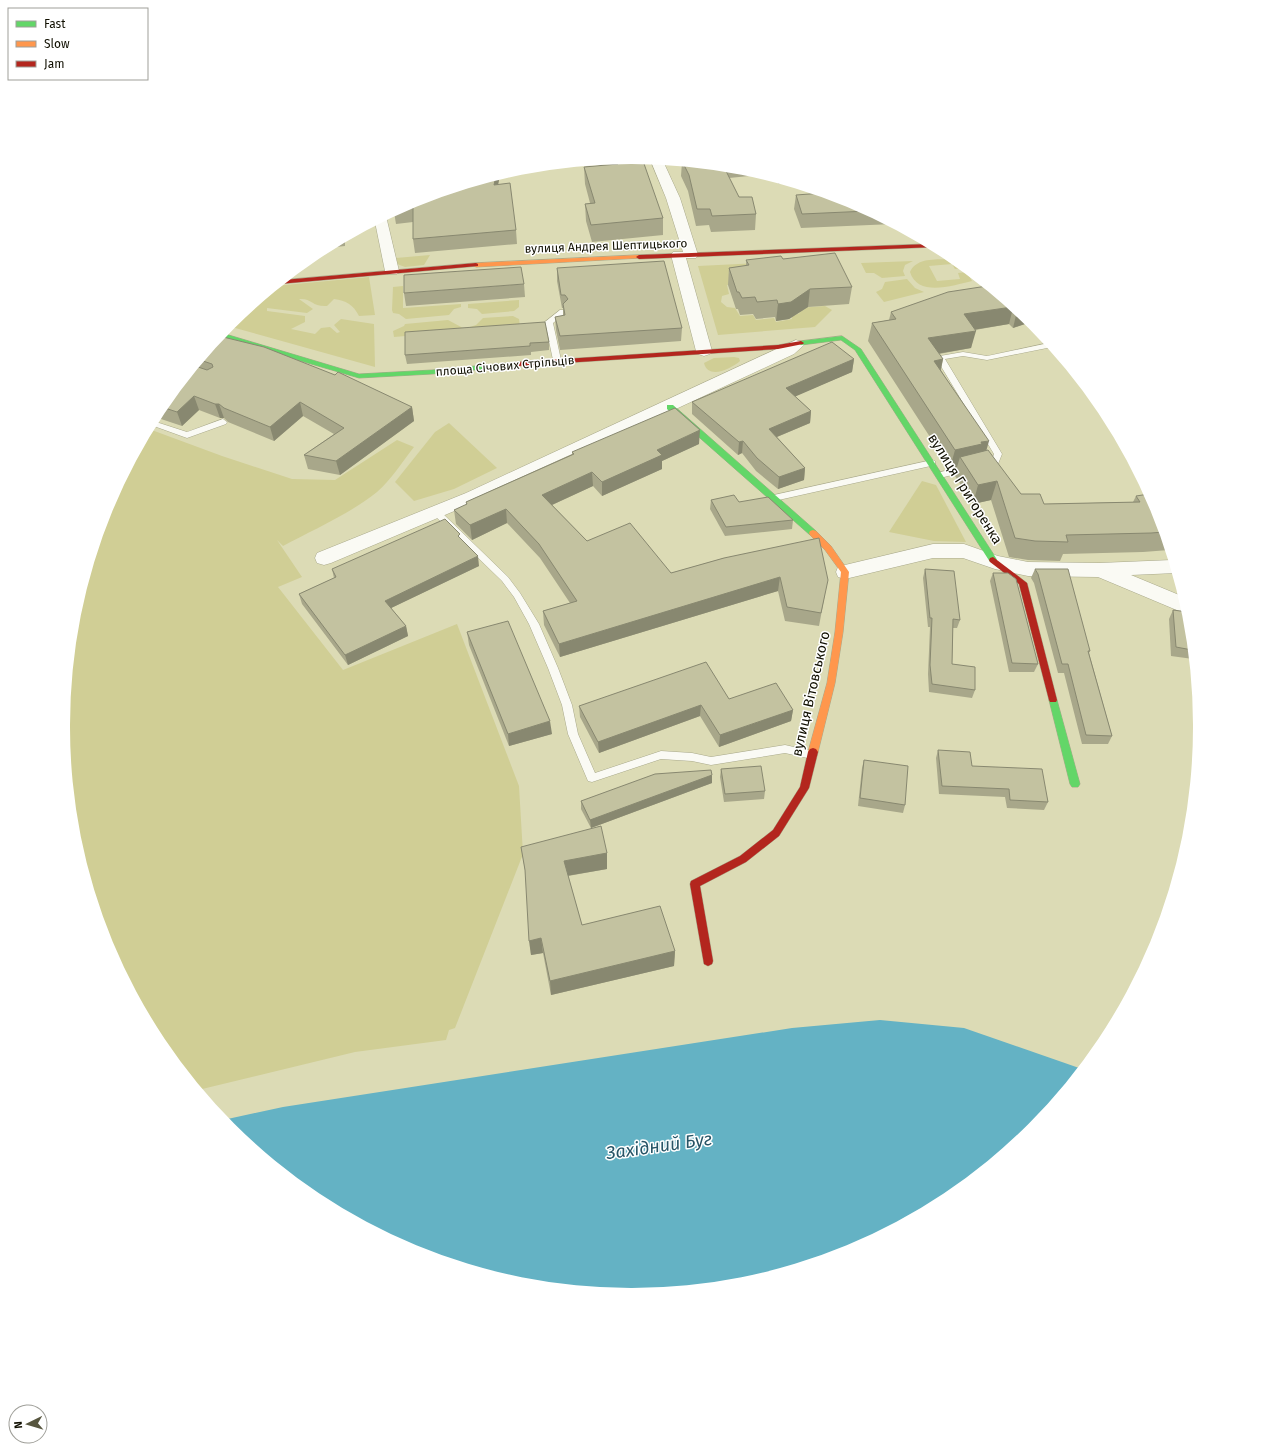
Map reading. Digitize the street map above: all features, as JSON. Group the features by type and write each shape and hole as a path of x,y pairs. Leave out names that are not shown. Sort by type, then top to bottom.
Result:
{"street":[{"path":"658,165 673,198 704,351"},
{"path":"382,223 392,271"},
{"name":"вулиця Андрея Шептицького","path":"290,281 392,271 524,261 922,246"},
{"name":"площа Січових Стрільців","path":"227,337 359,376 432,372 557,360 796,345 810,341 842,338 858,349"},
{"name":"площа Січових Стрільців","path":"324,558 472,497 670,407 788,351 796,345"},
{"name":"вулиця Григоренка","path":"858,349 940,475 986,551 995,562 1023,583 1074,784"},
{"path":"670,407 774,498 828,548 845,572 933,552 964,551 995,562 1028,568 1099,570 1170,567"},
{"path":"1099,570 1179,603"},
{"name":"вулиця Вітовського","path":"708,961 695,884 743,859 776,833 804,788 831,682 840,632 845,572"}],"lane":[{"path":"557,360 549,322 564,312"},
{"path":"940,475 995,462 998,454 994,445 940,358 963,354 987,358 1045,346"},
{"path":"158,425 187,435 223,422"},
{"path":"774,498 932,463"},
{"path":"435,512 506,579 517,595 534,624 553,668 567,705 572,734 592,778 661,755 692,757 711,761 785,749 812,755"}],"shaded area":[{"path":"430,255 424,265 405,267 397,264 396,258"},
{"path":"943,259 950,264 929,266 937,281 960,279 958,273 962,273 972,281 937,288 921,285 914,280 910,272 913,267 923,261"},
{"path":"913,261 905,265 903,271 905,276 882,278 874,273 866,273 861,263"},
{"path":"759,263 745,282 727,285 729,294 722,296 721,302 727,307 735,308 740,316 753,315 756,320 774,318 776,322 792,319 792,316 800,313 798,308 825,306 832,310 815,327 718,335 698,266"},
{"path":"369,277 375,315 359,316 349,304 334,299 327,306 322,306 307,300 299,299 313,309 307,313 267,308 267,311 305,316 305,322 291,329 315,334 321,328 330,327 337,333 340,332 334,325 341,319 374,324 375,367 235,328 261,304 285,285"},
{"path":"907,279 915,288 924,292 884,302 876,292 882,289 885,282"},
{"path":"403,286 403,308 461,304 461,307 454,309 449,315 406,319 399,314 393,313 392,310 393,287"},
{"path":"519,300 519,307 514,311 482,314 477,309 468,308 468,304"},
{"path":"513,316 519,319 520,327 471,331 470,327 476,325 483,318"},
{"path":"448,320 463,328 463,331 394,337 393,331 404,326 405,324"},
{"path":"714,358 739,358 740,361 726,370 715,372 710,371 706,368 704,363"},
{"path":"449,423 497,468 454,489 414,501 395,482 435,432"},
{"path":"154,431 222,456 292,479 335,480 397,440 414,447 387,482 377,492 356,507 283,546 277,540 302,577 278,587 343,670 457,624 519,786 523,854 455,1028 449,1030 446,1040 355,1052 203,1089 186,1068 145,1007 113,941 100,906 89,871 81,836 71,763 71,689 75,653 89,581 100,546 113,511 128,478"},
{"path":"922,481 936,485 966,542 934,541 889,532"}],"water":[{"name":"Західний Буг","path":"880,1020 964,1028 1077,1067 1029,1123 1002,1148 943,1193 880,1230 812,1258 777,1268 741,1277 705,1283 668,1286 632,1288 558,1283 522,1277 451,1258 383,1230 320,1193 261,1148 230,1119 283,1107 792,1028"}],"building":[{"path":"644,165 663,218 591,225 585,204 595,203 584,167"},
{"path":"685,167 727,173 739,197 752,197 756,214 712,216 710,209 697,209 689,175"},
{"path":"495,182 494,185 510,183 516,230 413,239 413,209 451,194 486,184"},
{"path":"811,194 856,212 802,214 796,195"},
{"path":"835,253 852,287 810,289 791,302 778,304 777,300 757,302 755,297 742,298 739,292 737,292 729,268 749,265 746,260 781,256 783,259"},
{"path":"664,261 682,328 560,336 555,317 565,315 563,304 568,299 565,295 561,295 557,268"},
{"path":"521,267 524,284 404,293 404,275"},
{"path":"981,287 1006,308 964,314 976,331 928,338 943,359 934,361 989,441 955,450 872,323 896,319 891,312 948,292"},
{"path":"545,322 549,342 530,343 530,346 405,355 405,332"},
{"path":"226,338 264,347 335,375 338,372 412,407 336,461 304,455 344,428 300,402 270,427 224,408 219,404 215,404 194,396 177,412 168,409 200,368 207,370 213,367 212,364 204,361"},
{"path":"832,342 854,359 786,388 811,411 769,429 805,468 779,477 757,458 743,441 739,442 692,402"},
{"path":"675,408 700,430 657,450 662,455 602,482 592,472 542,495 587,541 630,523 671,573 724,558 819,538 828,580 821,613 787,607 780,577 559,644 543,611 577,601 539,544 506,509 470,525 454,510 467,504 466,502 574,454 572,452"},
{"path":"988,450 1021,494 1040,494 1044,504 1140,502 1136,496 1143,495 1158,532 1066,535 1068,542 1035,541 1015,538 997,481 978,485 960,457"},
{"path":"734,495 739,502 768,497 793,520 726,527 711,500"},
{"path":"445,519 460,534 458,536 478,556 385,601 406,626 345,655 299,594 336,577 332,569"},
{"path":"925,569 954,571 960,620 953,619 952,664 975,667 975,690 932,684 930,665 932,618 930,618"},
{"path":"1035,569 1068,569 1090,651 1088,651 1112,736 1086,735 1068,664 1062,664 1038,574"},
{"path":"993,573 1008,573 1016,579 1038,664 1012,663"},
{"path":"1173,610 1181,611 1187,649 1176,647"},
{"path":"508,621 550,721 508,734 467,632"},
{"path":"706,662 729,699 776,683 793,710 720,735 701,705 598,742 579,706"},
{"path":"938,750 970,752 972,766 1042,769 1048,802 1010,800 1009,789 942,786"},
{"path":"864,760 908,766 905,805 860,798"},
{"path":"761,766 765,791 725,794 721,769"},
{"path":"711,770 712,775 590,820 581,801 655,774"},
{"path":"601,826 607,853 564,861 582,925 660,906 675,951 550,981 541,938 529,941 525,870 521,847"}],"traffic: fast":[{"path":"227,337 359,376 432,372 518,364"},
{"path":"801,343 842,338 858,349 993,560"},
{"path":"670,407 813,533"},
{"path":"1053,700 1075,784"}],"traffic: slow":[{"path":"476,265 639,257"},
{"path":"813,533 828,548 845,572 839,632 831,683 813,752"}],"traffic: jam":[{"path":"639,257 922,246"},
{"path":"290,281 476,265"},
{"path":"518,364 778,347 801,343"},
{"path":"993,560 1023,583 1053,700"},
{"path":"708,961 695,884 743,859 776,833 804,788 813,752"}]}
